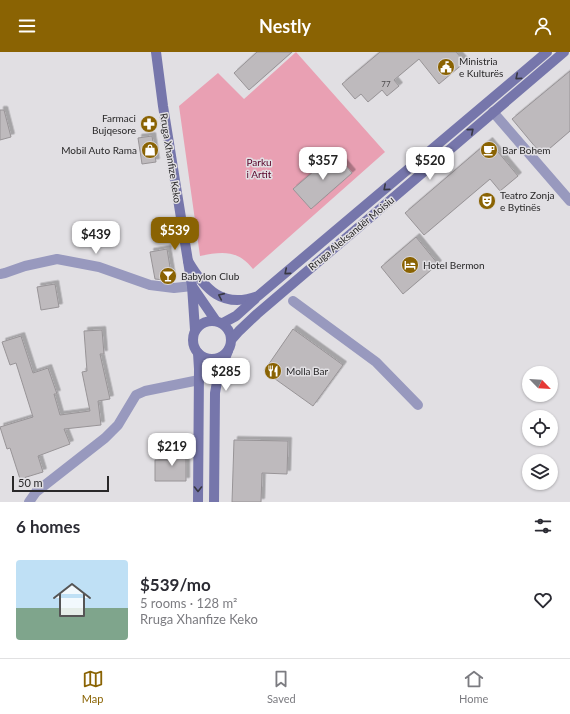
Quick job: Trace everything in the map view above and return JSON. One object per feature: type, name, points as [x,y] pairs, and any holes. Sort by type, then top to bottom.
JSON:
[{"type":"main road","name":"Rruga Xhanfize Keko","points":[[156,52],[192,286],[195,330]]},
{"type":"main road","points":[[192,286],[219,322],[228,328],[232,339],[231,346],[224,356],[212,359],[204,357],[198,353],[194,346],[193,338],[195,330],[200,324],[208,321],[219,322],[236,316],[547,52]]},
{"type":"main road","name":"Rruga Aleksandër Moisiu","points":[[232,339],[257,314],[564,52]]},
{"type":"main road","points":[[188,261],[205,286],[222,297],[237,301],[258,296]]},
{"type":"main road","points":[[214,502],[216,384],[228,351]]},
{"type":"main road","points":[[198,353],[198,502]]},
{"type":"street","points":[[493,112],[570,200]]},
{"type":"street","points":[[0,274],[24,266],[57,260],[98,267],[150,285],[174,288],[192,286]]},
{"type":"street","points":[[293,302],[376,362],[418,405]]},
{"type":"street","points":[[29,502],[36,492],[105,438],[118,425],[136,395],[145,391],[199,380]]},
{"type":"green space","name":"Parku i Artit","points":[[296,52],[385,152],[253,269],[242,258],[236,255],[216,253],[200,256],[179,106],[218,73],[244,99]]},
{"type":"building","points":[[257,52],[292,52],[249,90],[234,73]]},
{"type":"building","points":[[380,52],[456,52],[465,62],[439,84],[419,59],[394,80],[399,86],[387,96],[382,90],[368,102],[361,94],[355,99],[342,84]]},
{"type":"building","points":[[570,71],[570,131],[542,155],[512,119]]},
{"type":"building","points":[[0,110],[4,110],[11,137],[0,140]]},
{"type":"building","points":[[152,136],[156,162],[142,164],[138,138]]},
{"type":"building","points":[[489,141],[518,176],[500,191],[490,179],[424,235],[405,213]]},
{"type":"building","points":[[335,153],[352,173],[311,209],[293,189]]},
{"type":"building","name":"Hotel Bermon","points":[[416,237],[438,264],[403,294],[381,267]]},
{"type":"building","points":[[167,249],[172,279],[155,279],[150,252]]},
{"type":"building","points":[[55,284],[59,307],[41,310],[37,287]]},
{"type":"building","points":[[293,329],[343,365],[313,406],[264,371]]},
{"type":"building","points":[[102,330],[104,354],[100,354],[110,399],[98,401],[101,425],[64,429],[70,444],[38,456],[43,472],[20,479],[10,448],[7,449],[0,427],[33,417],[16,363],[10,365],[2,342],[21,336],[33,373],[48,368],[57,394],[54,394],[60,415],[90,411],[82,372],[87,371],[84,331]]},
{"type":"building","points":[[234,440],[288,441],[287,474],[262,473],[261,502],[232,502]]},
{"type":"building","points":[[169,449],[186,449],[186,481],[155,481],[155,460],[169,460]]},
{"type":"place","name":"Ministria e Kulturës","points":[[446,67]]},
{"type":"place","name":"Farmaci Bujqesore","points":[[149,124]]},
{"type":"place","name":"Mobil Auto Rama","points":[[150,150]]},
{"type":"place","name":"Bar Bohem","points":[[489,150]]},
{"type":"place","name":"Teatro Zonja e Bytinës","points":[[487,201]]},
{"type":"place","name":"Hotel Bermon","points":[[410,265]]},
{"type":"place","name":"Babylon Club","points":[[168,276]]},
{"type":"place","name":"Molla Bar","points":[[273,371]]}]
